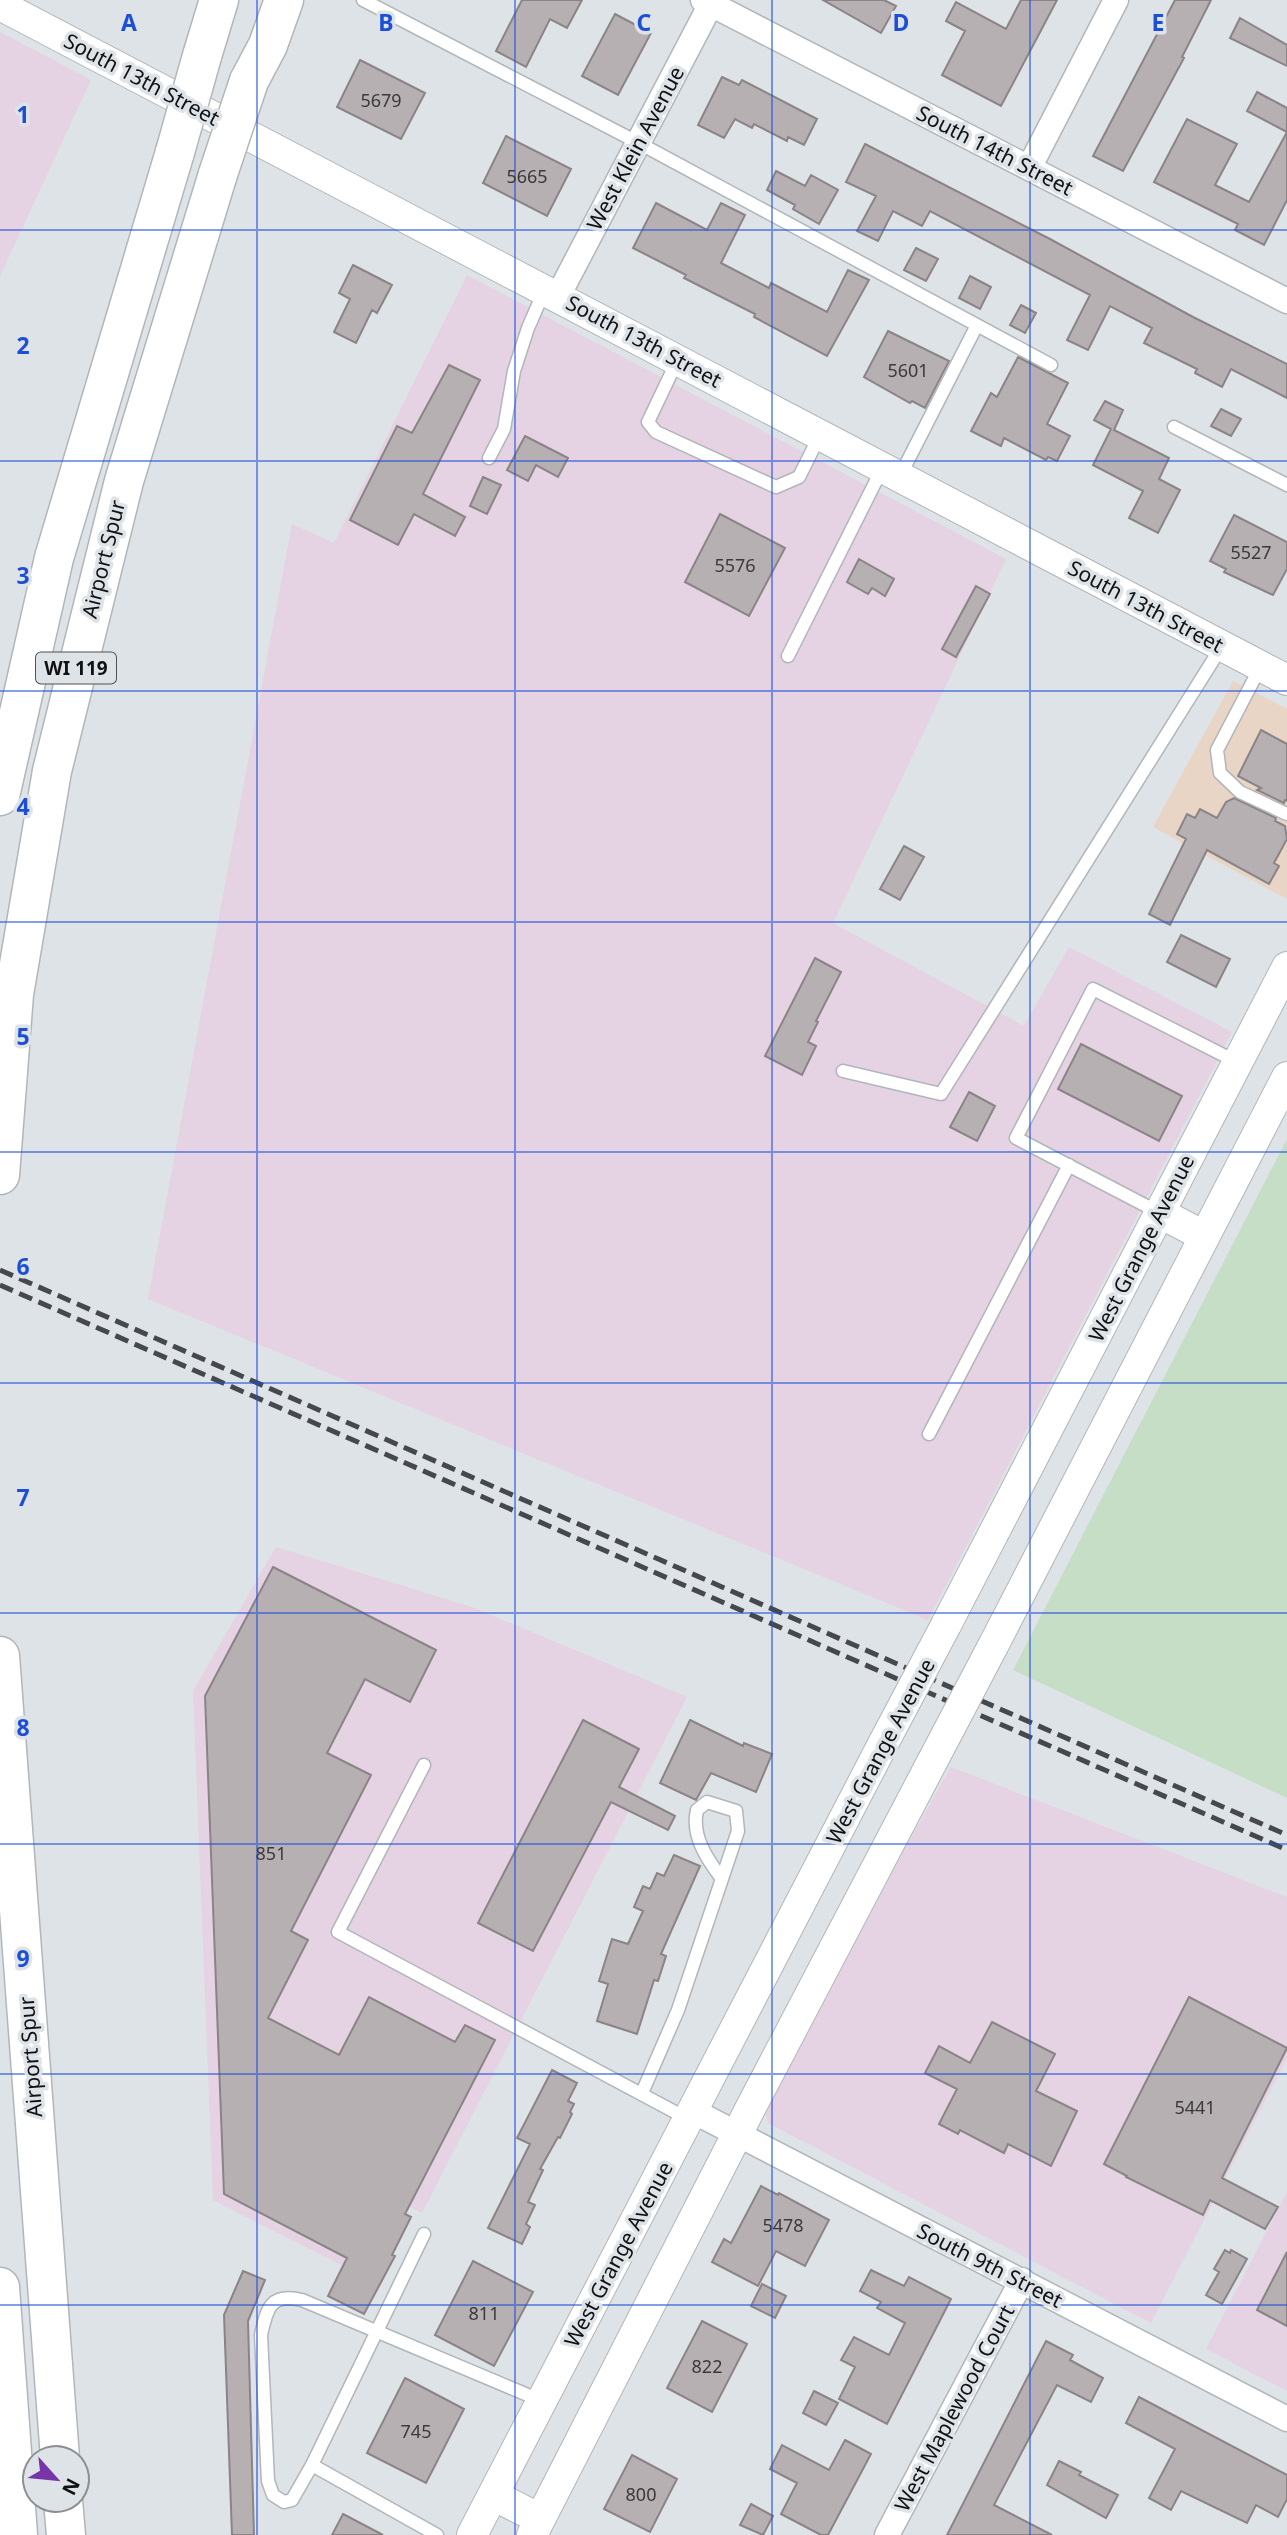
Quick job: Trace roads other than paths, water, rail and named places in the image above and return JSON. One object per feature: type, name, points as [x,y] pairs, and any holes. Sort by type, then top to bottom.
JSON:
[{"type":"highway","name":"WI 119","points":[[0,796],[54,558],[219,0]]},
{"type":"highway","points":[[249,81],[253,45],[265,0]]},
{"type":"highway","points":[[249,81],[268,45],[284,0]]},
{"type":"highway","name":"Airport Spur","points":[[0,1175],[14,994],[52,771],[124,481],[249,81]]},
{"type":"highway","name":"Airport Spur","points":[[0,1656],[59,2444]]},
{"type":"highway","points":[[0,2287],[18,2535]]},
{"type":"highway","points":[[64,2514],[66,2535]]},
{"type":"street","points":[[1029,167],[1116,0]]},
{"type":"street","name":"West Klein Avenue","points":[[552,293],[637,142],[709,1]]},
{"type":"street","name":"South 14th Street","points":[[709,1],[1287,301]]},
{"type":"street","name":"South 13th Street","points":[[0,5],[1287,680]]},
{"type":"street","name":"West Grange Avenue","points":[[472,2535],[1287,967]]},
{"type":"street","points":[[493,2495],[536,2527],[1287,1077]]},
{"type":"street","points":[[1160,1213],[1204,1236]]},
{"type":"street","name":"South 9th Street","points":[[691,2115],[737,2135],[1022,2280],[1287,2419]]},
{"type":"street","name":"West Maplewood Court","points":[[887,2535],[1022,2280]]},
{"type":"lane","points":[[363,0],[637,142],[1051,365]]},
{"type":"lane","points":[[489,458],[504,429],[514,371],[528,328],[552,293]]},
{"type":"lane","points":[[788,656],[977,325]]},
{"type":"lane","points":[[678,359],[648,422],[656,432],[776,487],[799,477],[821,434]]},
{"type":"lane","points":[[1174,427],[1287,485]]},
{"type":"lane","points":[[843,1071],[942,1094],[1222,646]]},
{"type":"lane","points":[[1261,666],[1217,750],[1220,773],[1240,792],[1287,814]]},
{"type":"lane","points":[[1160,1213],[1016,1138],[1093,989],[1237,1062]]},
{"type":"lane","points":[[929,1434],[1069,1166]]},
{"type":"lane","points":[[424,1765],[338,1932],[642,2093],[691,2115]]},
{"type":"lane","points":[[642,2093],[678,2010],[722,1879],[738,1831],[736,1811],[707,1802],[697,1810],[696,1830],[702,1849],[722,1879]]},
{"type":"lane","points":[[424,2234],[378,2332],[312,2465],[292,2500],[284,2502],[273,2495],[267,2468],[261,2335],[265,2317],[275,2301],[286,2297],[302,2300],[378,2332],[542,2401]]},
{"type":"lane","points":[[312,2465],[437,2535]]},
{"type":"railway","points":[[0,1270],[1287,1835]]},
{"type":"railway","points":[[0,1285],[1287,1850]]}]
